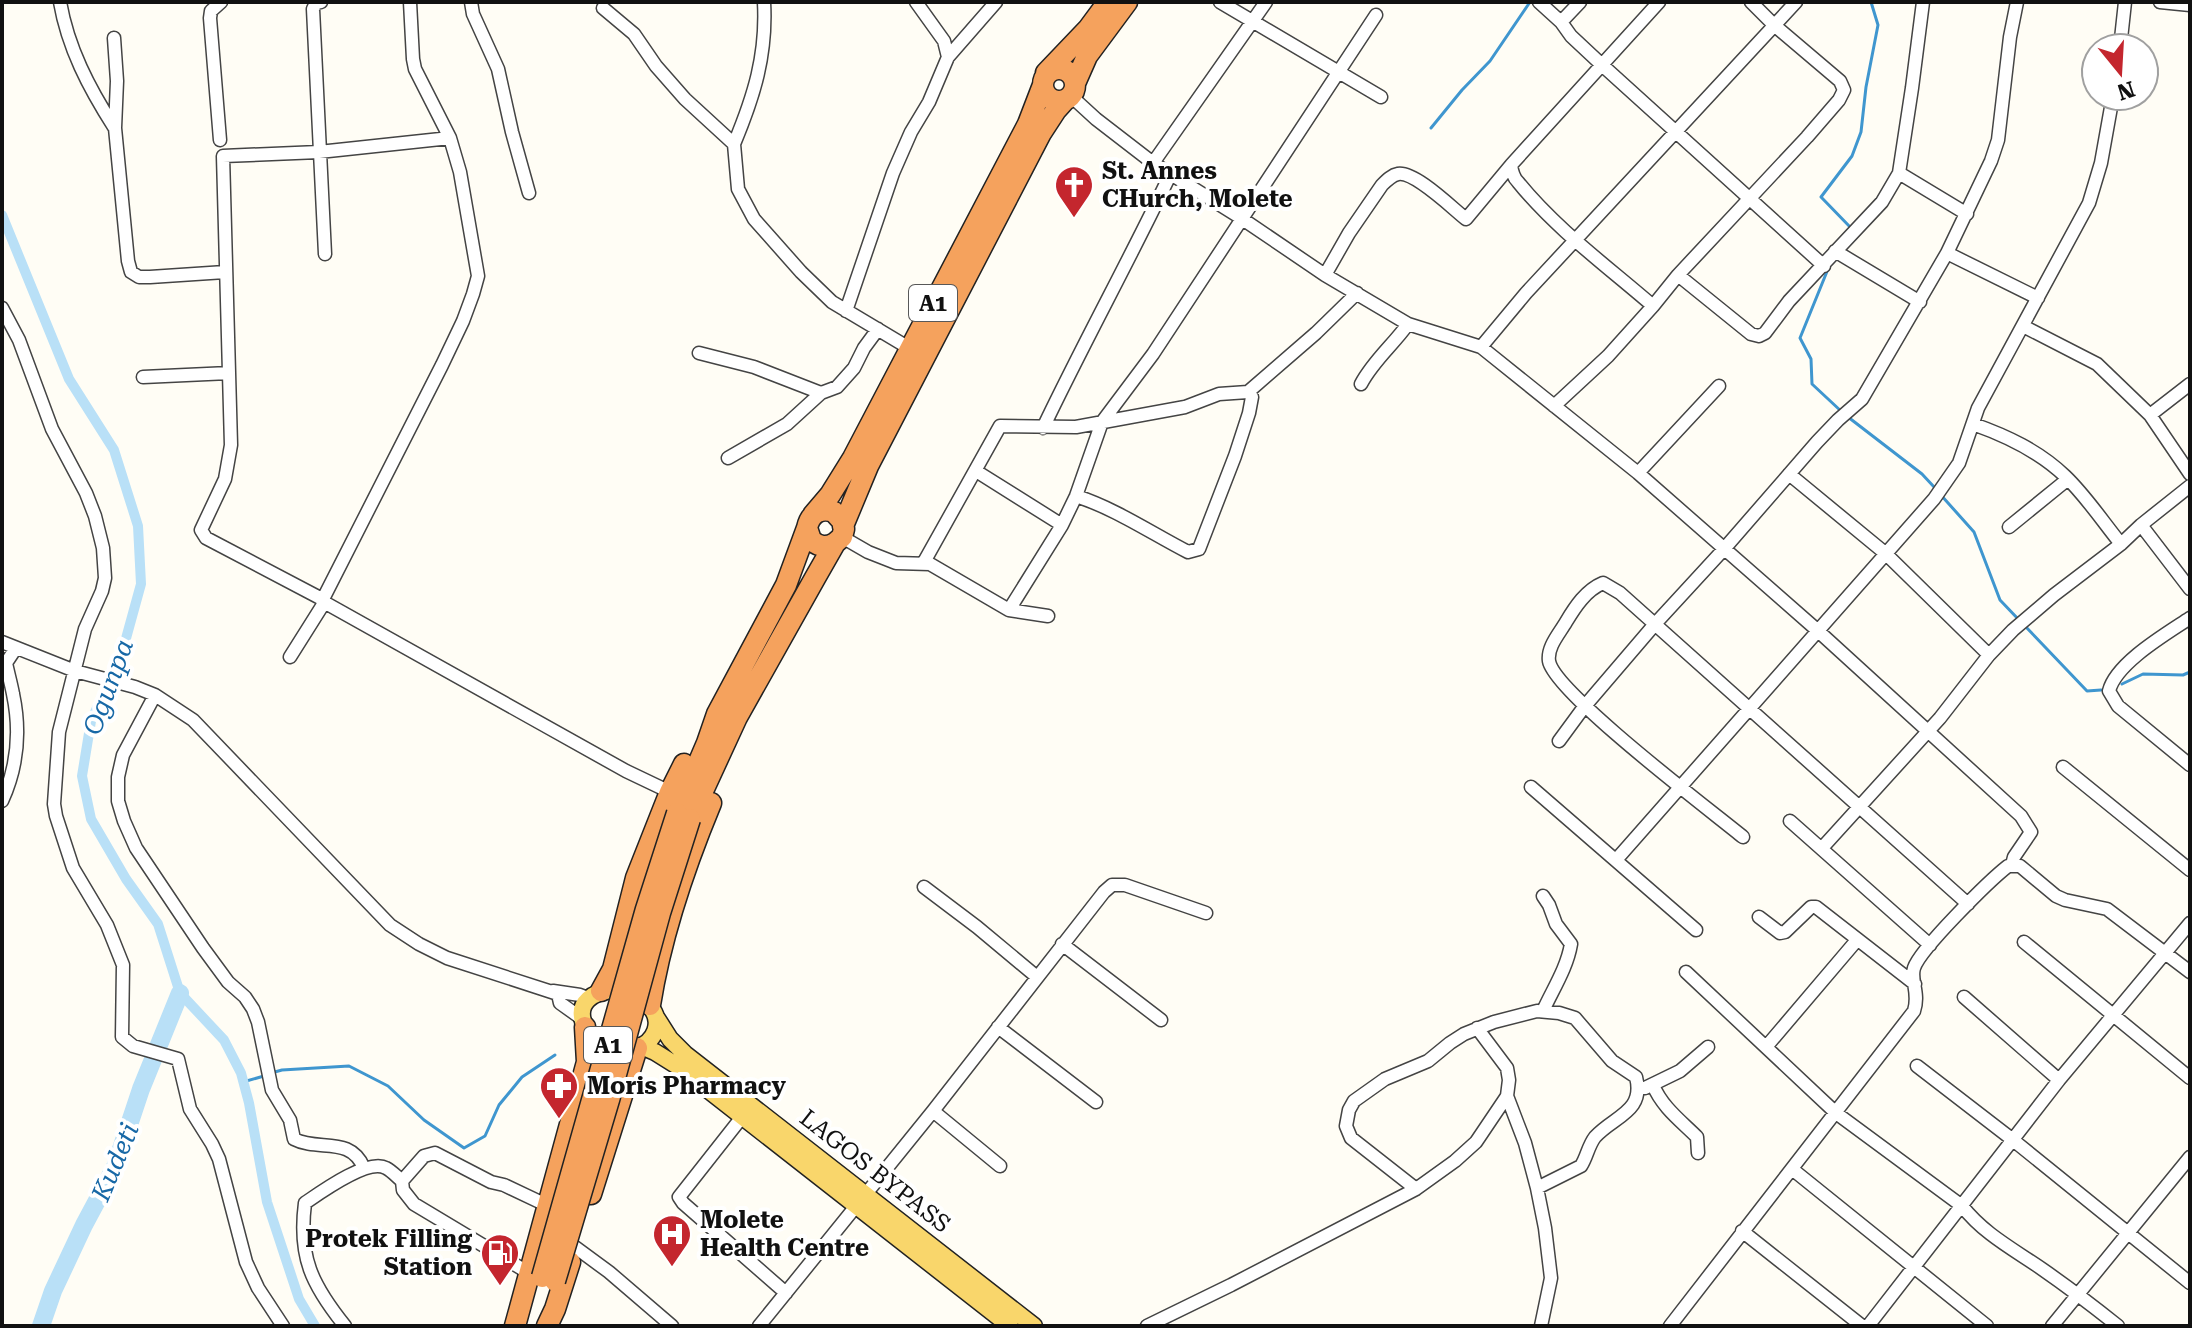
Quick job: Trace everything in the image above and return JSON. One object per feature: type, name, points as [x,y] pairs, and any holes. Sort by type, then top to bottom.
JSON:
[{"type":"highway","name":"A1","points":[[524,1326],[646,909],[786,585],[810,522],[842,477],[1028,124],[1044,79],[1108,2]]},
{"type":"highway","name":"A1","points":[[727,716],[840,536],[868,466],[1041,133],[1071,93],[1087,56],[1127,2]]},
{"type":"highway","points":[[1044,79],[1059,69],[1066,70],[1070,73],[1071,93]]},
{"type":"highway","points":[[822,511],[834,512],[839,517],[840,536],[828,547],[816,544],[811,540],[810,522],[822,511]]},
{"type":"highway","points":[[595,995],[613,969],[636,878],[670,792],[692,750],[727,716]]},
{"type":"highway","points":[[653,1011],[654,979],[675,899],[726,767],[727,716]]},
{"type":"highway","points":[[515,1326],[537,1276],[587,1062],[583,1022]]},
{"type":"highway","points":[[547,1325],[639,1047]]},
{"type":"highway","name":"A1","points":[[537,1276],[547,1325]]},
{"type":"main road","points":[[625,992],[653,1011],[656,1029],[652,1038],[639,1047],[620,1049],[596,1040],[583,1022],[582,1008],[595,995],[625,992]]},
{"type":"main road","name":"LAGOS BYPASS","points":[[653,1011],[670,1039],[685,1054],[1010,1326]]},
{"type":"main road","name":"LAGOS BYPASS","points":[[639,1047],[666,1058],[742,1117],[1034,1326]]},
{"type":"street","points":[[60,2],[76,59],[115,128]]},
{"type":"street","points":[[220,140],[210,18],[211,11],[221,2]]},
{"type":"street","points":[[321,2],[316,3],[313,9],[325,254]]},
{"type":"street","points":[[290,657],[323,601],[442,365],[478,276],[460,172],[450,138],[415,69],[410,2]]},
{"type":"street","points":[[471,2],[473,14],[498,69],[529,193]]},
{"type":"street","points":[[764,2],[764,45],[752,99],[734,144],[738,189],[747,209],[818,290],[846,311],[909,348]]},
{"type":"street","points":[[916,2],[944,41],[948,57]]},
{"type":"street","points":[[846,311],[893,173],[911,132],[929,102],[948,57],[996,2]]},
{"type":"street","points":[[1220,2],[1381,97]]},
{"type":"street","points":[[1153,163],[1266,2]]},
{"type":"street","points":[[1539,2],[1602,65],[1824,266]]},
{"type":"street","points":[[1561,22],[1580,2]]},
{"type":"street","points":[[1325,275],[1382,185],[1397,174],[1404,174],[1423,184],[1466,219],[1659,2]]},
{"type":"street","points":[[1554,406],[1608,356],[1678,275],[1807,137],[1844,90],[1840,81],[1751,2]]},
{"type":"street","points":[[1481,347],[1526,293],[1796,2]]},
{"type":"street","points":[[1678,275],[1751,334],[1759,336],[1765,333],[1789,301],[1882,202],[1899,173],[1923,2]]},
{"type":"street","points":[[1559,741],[1655,624],[1838,420],[1862,399],[1947,253],[1991,161],[1998,140],[2017,2]]},
{"type":"street","points":[[2122,32],[2125,2]]},
{"type":"street","points":[[2160,2],[2190,5]]},
{"type":"street","points":[[603,8],[634,34],[656,66],[685,99],[734,144]]},
{"type":"street","points":[[1009,610],[1062,525],[1076,496],[1102,422],[1153,354],[1376,15]]},
{"type":"street","points":[[114,38],[117,91],[115,128],[131,272],[139,277],[225,272]]},
{"type":"street","points":[[1071,93],[1153,163],[1325,275],[1408,324],[1481,347],[1638,473],[1817,630],[2021,816],[2031,832],[2012,865]]},
{"type":"street","points":[[1616,860],[1945,485],[1959,463],[1978,408],[2089,203],[2101,163],[2110,112]]},
{"type":"street","points":[[450,138],[319,152],[223,156],[231,445],[225,479],[203,524],[202,534],[615,765],[670,792]]},
{"type":"street","points":[[1511,165],[1516,181],[1547,214],[1653,306]]},
{"type":"street","points":[[1043,428],[1171,173]]},
{"type":"street","points":[[1899,173],[1967,214]]},
{"type":"street","points":[[1835,251],[1920,302]]},
{"type":"street","points":[[1947,253],[2038,298]]},
{"type":"street","points":[[924,562],[1000,426],[1076,427],[1185,407],[1219,394],[1248,392],[1357,293]]},
{"type":"street","points":[[2,308],[19,340],[52,429],[86,493],[103,548],[105,578],[102,591],[85,629],[78,672],[59,732],[56,816],[73,868],[107,925],[121,957],[122,1037],[133,1046],[176,1057],[190,1109],[219,1159],[246,1262],[258,1288],[283,1326]]},
{"type":"street","points":[[1361,384],[1369,369],[1408,324]]},
{"type":"street","points":[[2023,326],[2097,364],[2150,415],[2190,474]]},
{"type":"street","points":[[728,458],[787,424],[821,393],[837,387],[854,368],[878,329]]},
{"type":"street","points":[[699,353],[754,367],[821,393]]},
{"type":"street","points":[[143,377],[229,373]]},
{"type":"street","points":[[2150,415],[2190,384]]},
{"type":"street","points":[[1638,473],[1719,386]]},
{"type":"street","points":[[1076,496],[1112,510],[1188,552],[1199,549],[1249,413],[1252,397],[1248,392]]},
{"type":"street","points":[[1973,424],[2004,435],[2049,462],[2068,479],[2121,544]]},
{"type":"street","points":[[976,471],[1062,525]]},
{"type":"street","points":[[1789,474],[1885,553],[1989,655]]},
{"type":"street","points":[[2009,527],[2068,479]]},
{"type":"street","points":[[1822,848],[1927,732],[2013,630],[2190,486]]},
{"type":"street","points":[[2141,525],[2190,589]]},
{"type":"street","points":[[840,536],[896,563],[924,562],[938,567],[1009,610],[1048,616]]},
{"type":"street","points":[[1743,837],[1584,707],[1555,674],[1550,664],[1551,648],[1572,611],[1592,587],[1603,583],[1611,587],[1655,624],[1968,904]]},
{"type":"street","points":[[2190,618],[2121,670],[2109,691],[2118,706],[2190,765]]},
{"type":"street","points":[[2,642],[78,672],[155,695],[193,720],[390,925],[447,958],[558,994]]},
{"type":"street","points":[[2,801],[15,769],[17,753],[17,714],[6,663],[16,648]]},
{"type":"street","points":[[155,695],[123,755],[118,777],[118,801],[124,821],[136,848],[203,948],[253,1009],[272,1090],[290,1120],[294,1139],[348,1150],[357,1156],[364,1168]]},
{"type":"street","points":[[2063,767],[2190,870]]},
{"type":"street","points":[[1531,787],[1696,930]]},
{"type":"street","points":[[1790,821],[1930,945]]},
{"type":"street","points":[[1670,1326],[1914,1011],[1917,1001],[1914,968],[1930,945],[2000,872],[2012,865],[2020,866],[2056,896],[2107,909],[2190,972]]},
{"type":"street","points":[[759,1326],[933,1111],[1104,892],[1112,885],[1125,885],[1206,913]]},
{"type":"street","points":[[924,887],[1037,977]]},
{"type":"street","points":[[1543,896],[1556,924],[1571,944],[1560,977],[1543,1011]]},
{"type":"street","points":[[1759,917],[1780,933],[1785,932],[1811,907],[1816,907],[1915,984]]},
{"type":"street","points":[[1742,1231],[1865,1326],[2059,1080],[2190,923]]},
{"type":"street","points":[[1766,1047],[1857,940]]},
{"type":"street","points":[[2024,942],[2190,1078]]},
{"type":"street","points":[[1062,944],[1161,1020]]},
{"type":"street","points":[[1686,972],[1836,1113],[1962,1206],[1998,1241],[2079,1294],[2118,1326]]},
{"type":"street","points":[[534,988],[595,995]]},
{"type":"street","points":[[558,994],[560,1003],[583,1022]]},
{"type":"street","points":[[345,1326],[315,1283],[306,1262],[302,1225],[305,1203],[364,1168],[386,1168],[402,1181],[403,1190],[414,1204],[537,1276],[542,1203],[566,1142],[580,1054],[574,1024],[559,1008],[558,994]]},
{"type":"street","points":[[1964,997],[2059,1080]]},
{"type":"street","points":[[1416,1189],[1351,1138],[1346,1126],[1354,1101],[1385,1079],[1428,1061],[1456,1038],[1477,1028],[1543,1011],[1575,1018],[1612,1061],[1636,1077],[1638,1090],[1629,1111],[1604,1129],[1589,1146],[1581,1166],[1537,1188]]},
{"type":"street","points":[[998,1027],[1096,1102]]},
{"type":"street","points":[[1147,1326],[1416,1189],[1455,1161],[1476,1142],[1507,1096],[1507,1068],[1477,1028]]},
{"type":"street","points":[[1638,1090],[1680,1071],[1708,1047]]},
{"type":"street","points":[[1917,1066],[2190,1283]]},
{"type":"street","points":[[1653,1085],[1668,1109],[1697,1137],[1698,1153]]},
{"type":"street","points":[[1507,1096],[1525,1143],[1545,1228],[1551,1278],[1541,1326]]},
{"type":"street","points":[[933,1111],[1000,1166]]},
{"type":"street","points":[[742,1117],[679,1197],[786,1293]]},
{"type":"street","points":[[402,1181],[424,1156],[435,1153],[491,1182],[542,1203]]},
{"type":"street","points":[[2052,1326],[2190,1157]]},
{"type":"street","points":[[1792,1169],[1987,1326]]},
{"type":"street","points":[[2178,1172],[2190,1182]]},
{"type":"street","points":[[575,1247],[672,1326]]},
{"type":"waterway","points":[[1431,128],[1490,61],[1530,2]]},
{"type":"waterway","points":[[1852,229],[1821,197],[1852,156],[1861,132],[1878,25],[1871,2]]},
{"type":"waterway","name":"Ogunpa","points":[[2,215],[69,379],[114,450],[138,526],[141,584],[122,653],[91,721],[82,776],[91,819],[126,879],[158,924],[180,993],[224,1040],[241,1073],[267,1202],[299,1299],[315,1326]]},
{"type":"waterway","points":[[1828,269],[1800,338],[1811,359],[1812,384],[1842,412]]},
{"type":"waterway","points":[[1848,417],[1922,474],[1935,488]]},
{"type":"waterway","points":[[1940,494],[1974,532],[2000,600],[2020,621]]},
{"type":"waterway","points":[[2025,626],[2087,691],[2101,690]]},
{"type":"waterway","points":[[2122,684],[2143,674],[2183,675],[2190,672]]},
{"type":"waterway","name":"Kudeti","points":[[41,1326],[53,1291],[115,1167],[141,1089],[180,993]]},
{"type":"waterway","points":[[271,1073],[349,1066],[388,1086],[424,1120],[464,1148],[485,1136],[499,1105],[522,1077],[555,1055]]},
{"type":"waterway","points":[[243,1082],[264,1076]]},
{"type":"place","name":"St. Annes CHurch, Molete","points":[[1074,219]]},
{"type":"place","name":"Moris Pharmacy","points":[[559,1120]]},
{"type":"place","name":"Molete Health Centre","points":[[672,1268]]},
{"type":"place","name":"Protek Filling Station","points":[[500,1287]]}]
